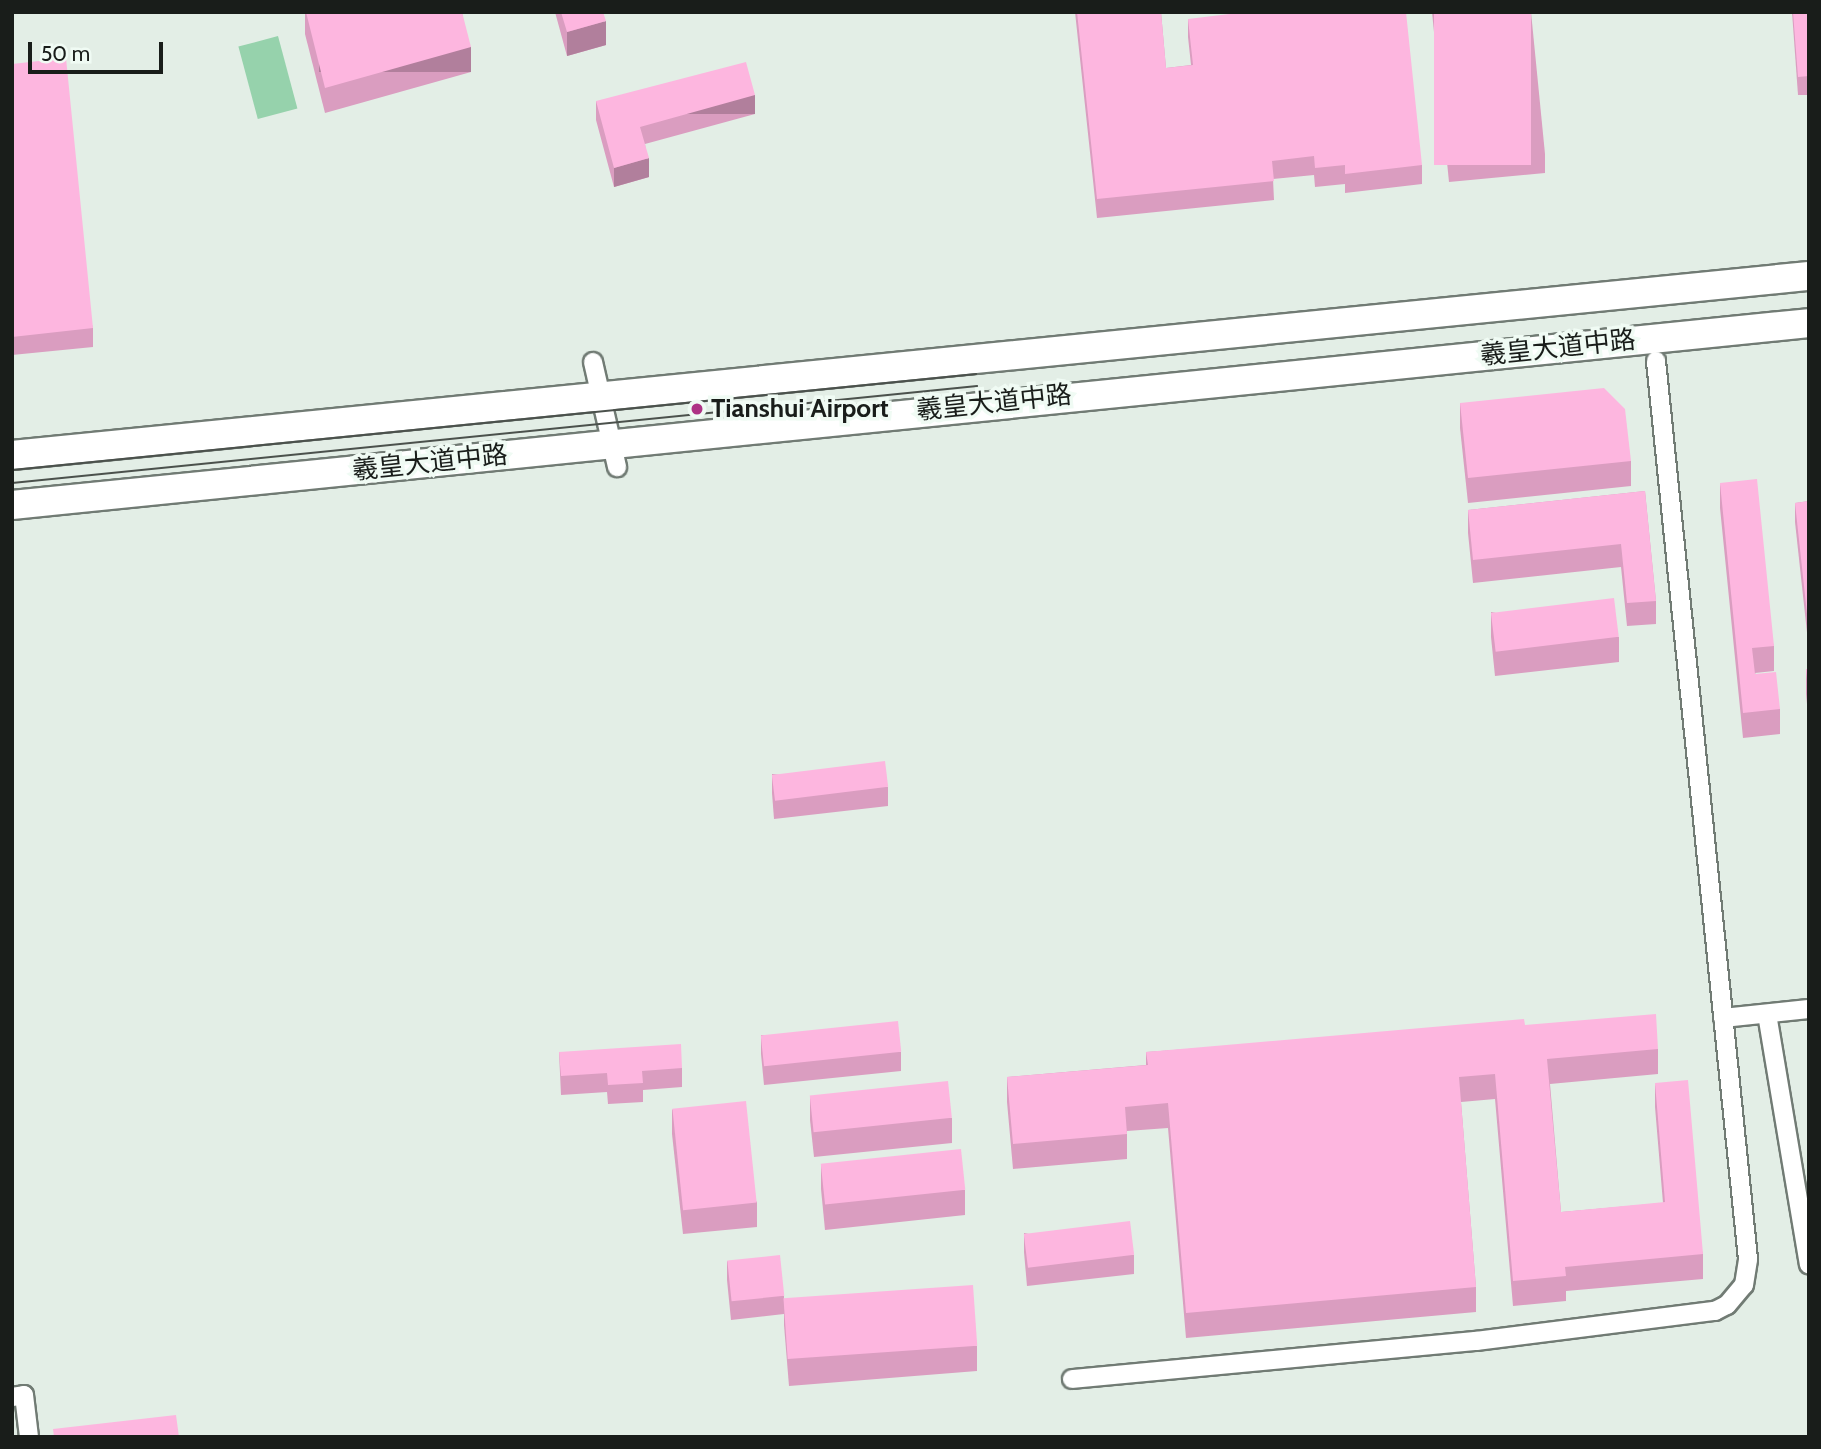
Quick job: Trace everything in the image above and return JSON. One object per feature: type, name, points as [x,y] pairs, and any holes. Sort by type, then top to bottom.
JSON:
[{"type":"main road","name":"羲皇大道中路","points":[[12,455],[602,400],[1809,276]]},
{"type":"main road","name":"羲皇大道中路","points":[[12,505],[615,456],[924,410],[1809,323]]},
{"type":"street","points":[[1073,1379],[1463,1342],[1714,1311],[1727,1305],[1744,1285],[1748,1259],[1656,361]]},
{"type":"street","points":[[593,362],[615,456]]},
{"type":"street","points":[[1723,1018],[1809,1009]]},
{"type":"street","points":[[1767,1014],[1809,1264]]},
{"type":"street","points":[[12,1397],[24,1395],[29,1437]]},
{"type":"green space","points":[[278,36],[297,108],[258,119],[238,47]]},
{"type":"building","points":[[306,12],[462,12],[471,47],[325,88]]},
{"type":"building","points":[[561,12],[603,12],[606,21],[567,32]]},
{"type":"building","points":[[1077,12],[1161,12],[1166,68],[1193,65],[1188,19],[1246,12],[1406,12],[1422,165],[1345,174],[1345,165],[1315,168],[1314,156],[1272,161],[1274,181],[1097,199]]},
{"type":"building","points":[[1434,12],[1531,12],[1531,165],[1434,165]]},
{"type":"building","points":[[1793,12],[1809,12],[1809,76],[1798,77]]},
{"type":"building","points":[[66,58],[93,328],[12,337],[12,64]]},
{"type":"building","points":[[746,62],[755,95],[640,127],[649,158],[614,168],[596,101]]},
{"type":"building","points":[[1604,388],[1625,409],[1631,461],[1468,478],[1460,403]]},
{"type":"building","points":[[1757,479],[1774,646],[1752,648],[1755,674],[1776,672],[1780,709],[1743,713],[1720,483]]},
{"type":"building","points":[[1645,491],[1656,601],[1627,603],[1621,544],[1473,560],[1468,510]]},
{"type":"building","points":[[1809,501],[1809,632],[1795,503]]},
{"type":"building","points":[[1614,598],[1619,637],[1496,652],[1491,613]]},
{"type":"building","points":[[1806,669],[1809,669],[1809,699]]},
{"type":"building","points":[[885,761],[888,787],[775,801],[772,775]]},
{"type":"building","points":[[1656,1014],[1658,1049],[1547,1059],[1561,1212],[1665,1202],[1655,1083],[1688,1080],[1703,1254],[1565,1267],[1566,1276],[1513,1281],[1495,1074],[1459,1077],[1476,1287],[1186,1313],[1168,1103],[1125,1107],[1127,1134],[1013,1144],[1007,1077],[1148,1065],[1146,1052],[1524,1019],[1525,1025]]},
{"type":"building","points":[[898,1021],[901,1052],[764,1066],[761,1035]]},
{"type":"building","points":[[681,1044],[682,1068],[642,1071],[643,1083],[608,1085],[607,1073],[561,1076],[559,1052]]},
{"type":"building","points":[[948,1081],[952,1118],[814,1132],[810,1096]]},
{"type":"building","points":[[746,1101],[757,1202],[683,1210],[672,1109]]},
{"type":"building","points":[[961,1149],[965,1190],[825,1205],[821,1164]]},
{"type":"building","points":[[1130,1221],[1134,1255],[1028,1268],[1024,1234]]},
{"type":"building","points":[[780,1255],[784,1296],[732,1301],[727,1261]]},
{"type":"building","points":[[973,1285],[977,1346],[788,1359],[783,1298]]},
{"type":"building","points":[[176,1415],[179,1437],[54,1437],[53,1429]]},
{"type":"tram line","points":[[12,470],[976,374]]},
{"type":"tram line","points":[[12,483],[977,386]]},
{"type":"place","name":"Tianshui Airport","points":[[697,409]]}]
